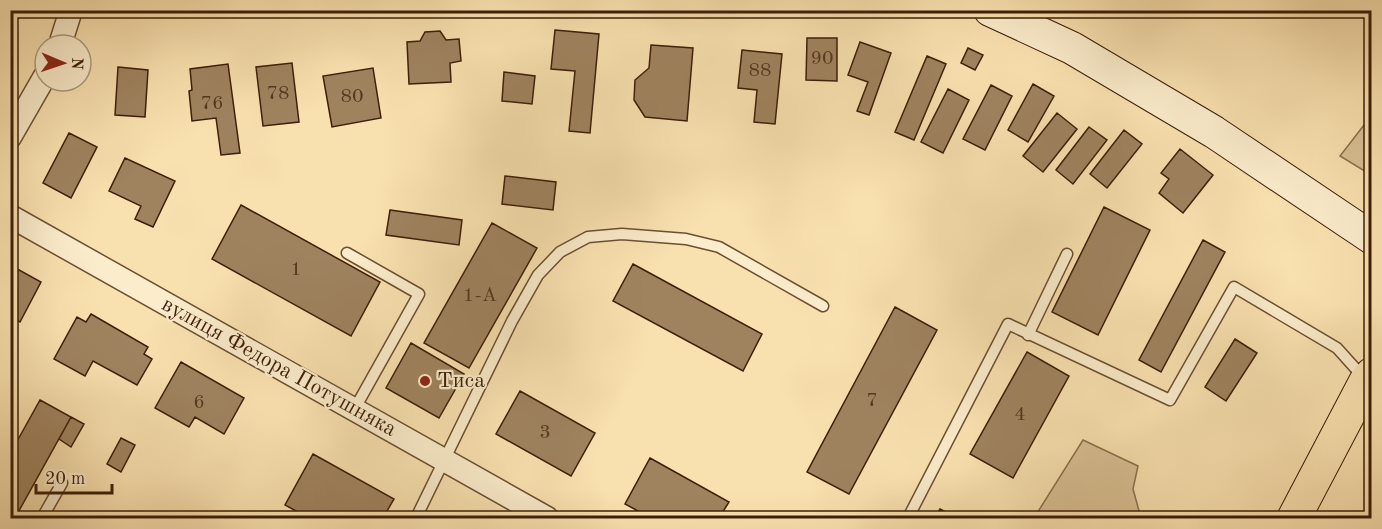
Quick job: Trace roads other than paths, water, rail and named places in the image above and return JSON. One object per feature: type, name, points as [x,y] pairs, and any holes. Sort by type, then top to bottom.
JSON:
[{"type":"highway","points":[[1294,519],[1370,370]]},
{"type":"street","points":[[64,33],[71,10]]},
{"type":"street","points":[[990,10],[1072,48],[1214,132],[1370,240]]},
{"type":"street","points":[[10,137],[35,93]]},
{"type":"street","name":"вулиця Федора Потушняка","points":[[10,216],[547,519]]},
{"type":"lane","points":[[416,519],[512,321],[538,275],[560,252],[588,237],[622,234],[686,239],[719,248],[823,306]]},
{"type":"lane","points":[[347,253],[419,294],[354,410]]},
{"type":"lane","points":[[1028,335],[1067,254]]},
{"type":"lane","points":[[908,519],[1008,324],[1170,400],[1234,288],[1337,348],[1370,370]]},
{"type":"lane","points":[[42,519],[62,483]]},
{"type":"place","name":"Тиса","points":[[425,381]]}]
